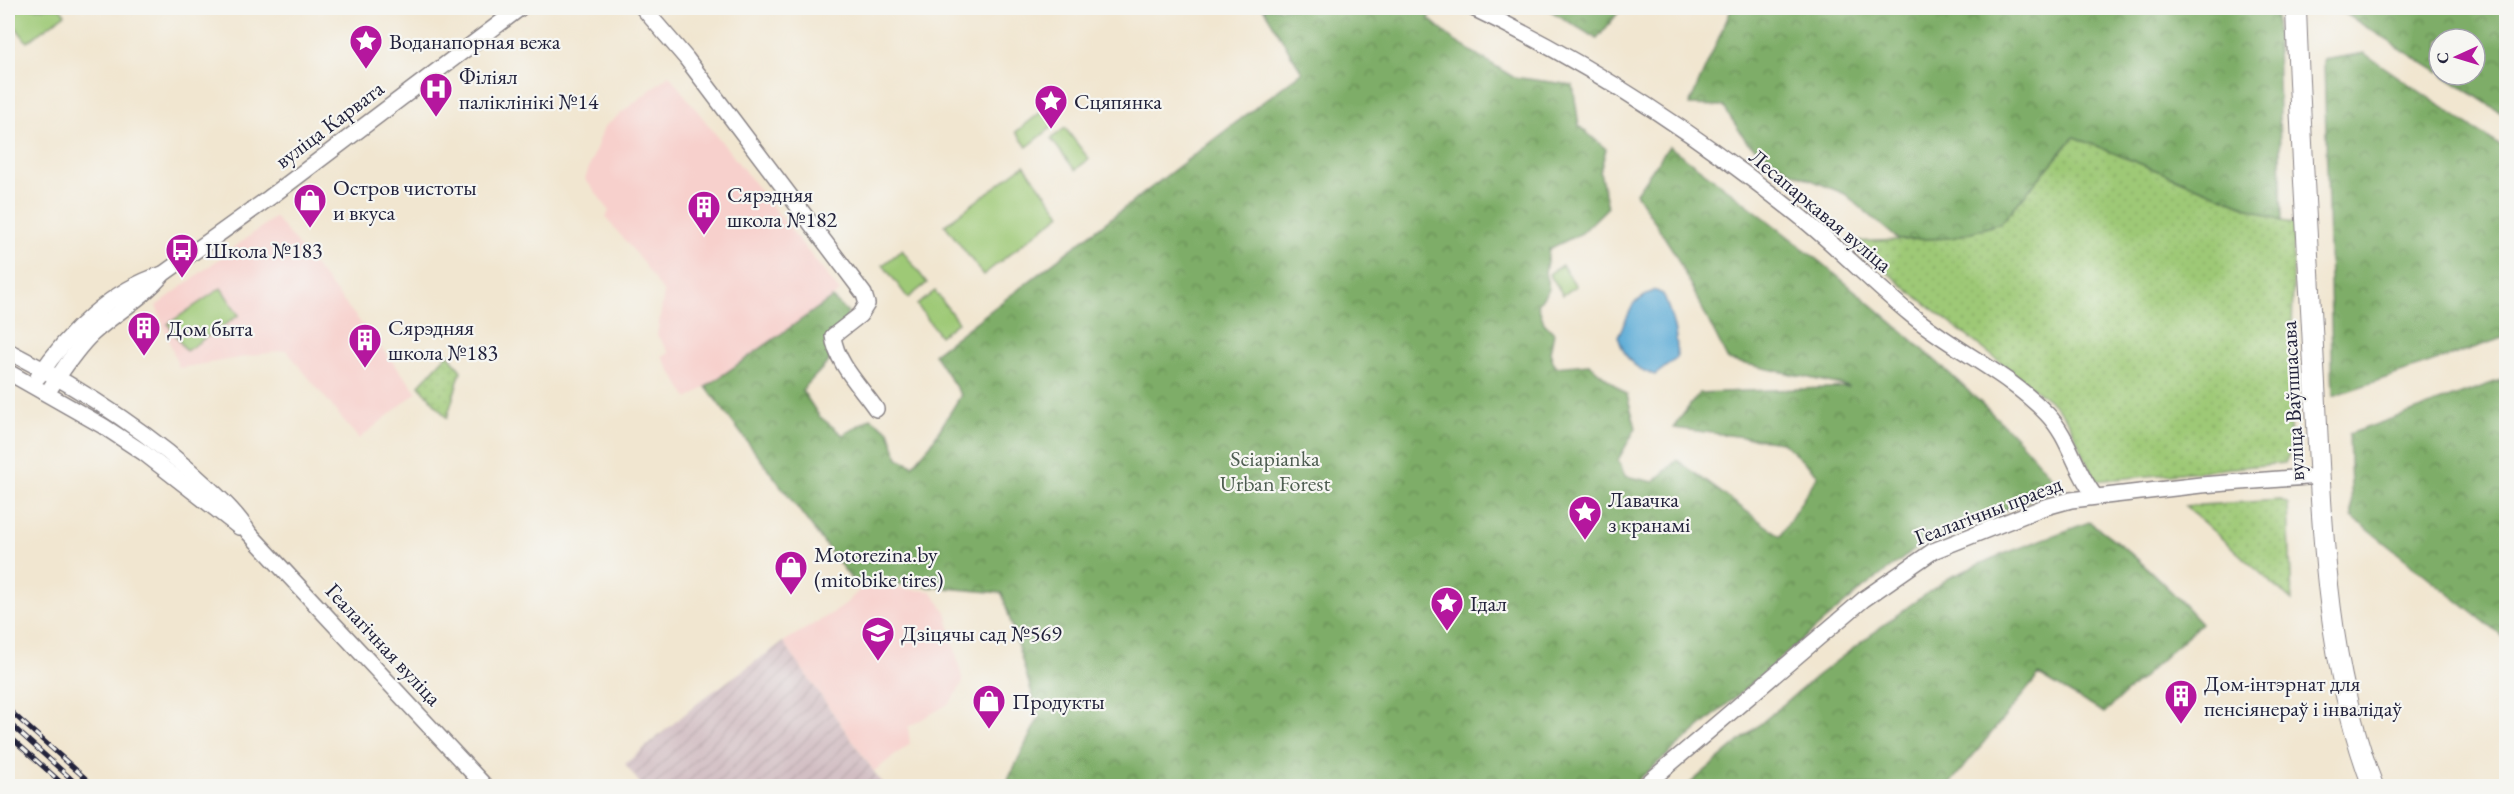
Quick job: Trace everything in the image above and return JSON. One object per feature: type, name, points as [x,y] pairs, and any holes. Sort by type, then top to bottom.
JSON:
[{"type":"main road","name":"вуліца Ваўпшасава","points":[[2296,8],[2320,476],[2333,635],[2353,725],[2373,786]]},
{"type":"street","name":"вуліца Карвата","points":[[47,393],[72,356],[92,334],[150,290],[163,274],[269,198],[520,8]]},
{"type":"street","points":[[644,8],[686,58],[864,294],[867,304],[860,315],[833,336],[834,346],[876,409]]},
{"type":"street","name":"Лесапаркавая вуліца","points":[[1473,8],[1524,31],[1617,86],[1704,144],[1794,211],[1910,314],[2008,380],[2042,409],[2060,429],[2087,486],[2095,496]]},
{"type":"street","name":"вуліца Карвата","points":[[32,385],[58,348],[91,316],[143,280],[163,274]]},
{"type":"street","name":"Геалагічная вуліца","points":[[8,351],[120,417],[186,467],[239,517],[249,532],[485,786]]},
{"type":"street","name":"Геалагічная вуліца","points":[[8,372],[47,393],[144,453],[229,521],[249,532]]},
{"type":"street","name":"Геалагічны праезд","points":[[1644,786],[1864,599],[1933,551],[2042,508],[2095,496],[2201,484],[2320,476]]},
{"type":"shaded area","points":[[669,75],[840,292],[688,399],[662,357],[669,353],[657,335],[664,293],[638,256],[606,218],[609,210],[585,179],[604,127]]},
{"type":"shaded area","points":[[275,217],[417,392],[359,439],[286,350],[179,368],[156,306]]},
{"type":"shaded area","name":"Дзіцячы сад №569","points":[[864,586],[931,591],[946,612],[963,682],[950,703],[908,727],[910,744],[874,771],[783,642],[841,608]]},
{"type":"shaded area","points":[[783,642],[884,786],[642,786],[625,764],[704,698]]},
{"type":"green space","points":[[21,8],[60,8],[65,14],[27,42],[8,17]]},
{"type":"green space","name":"Sciapianka Urban Forest","points":[[1263,8],[1432,8],[1429,19],[1456,42],[1513,77],[1573,85],[1579,126],[1606,149],[1600,172],[1608,207],[1582,233],[1549,249],[1545,273],[1549,289],[1538,305],[1544,323],[1554,333],[1550,352],[1555,367],[1589,364],[1627,395],[1636,428],[1618,460],[1625,476],[1654,482],[1677,460],[1780,536],[1818,475],[1782,442],[1673,428],[1699,393],[1850,387],[1728,360],[1674,252],[1636,193],[1669,146],[1757,212],[1885,316],[2006,427],[2061,488],[1928,540],[1862,589],[1631,786],[1005,786],[1039,717],[1002,593],[852,580],[706,387],[832,298],[848,313],[832,358],[802,390],[819,416],[843,435],[871,418],[889,431],[898,458],[913,465],[931,444],[961,395],[934,354],[1302,72]]},
{"type":"green space","points":[[1546,8],[1622,8],[1597,39]]},
{"type":"green space","points":[[1732,8],[2276,8],[2282,221],[2074,137],[2001,223],[1952,238],[1899,240],[1845,194],[1792,172],[1747,142],[1723,106],[1689,105]]},
{"type":"green space","points":[[2336,8],[2506,8],[2506,116],[2461,87],[2487,87],[2487,27],[2427,27],[2427,65]]},
{"type":"green space","points":[[2364,53],[2506,149],[2506,337],[2333,396],[2324,60]]},
{"type":"green space","points":[[1045,109],[1056,124],[1027,147],[1016,132]]},
{"type":"green space","points":[[1065,128],[1089,159],[1075,170],[1051,139]]},
{"type":"green space","points":[[2074,137],[2281,221],[2294,223],[2290,452],[2285,463],[2095,481],[2070,424],[2055,405],[1908,290],[1852,242],[1952,238],[2001,223]]},
{"type":"green space","points":[[1024,165],[1061,214],[983,275],[945,225]]},
{"type":"green space","points":[[902,250],[927,283],[908,298],[883,265]]},
{"type":"green space","points":[[1562,265],[1576,286],[1563,295],[1549,274]]},
{"type":"green space","points":[[221,288],[239,315],[186,351],[168,324]]},
{"type":"green space","points":[[935,291],[958,322],[940,336],[917,305]]},
{"type":"green space","points":[[448,354],[461,371],[447,418],[419,385]]},
{"type":"green space","points":[[2506,378],[2506,639],[2352,517],[2349,434]]},
{"type":"green space","points":[[2281,500],[2288,504],[2292,601],[2185,506]]},
{"type":"green space","points":[[2089,522],[2148,569],[2201,623],[2104,713],[2039,675],[1948,786],[1687,786],[1818,675],[1949,578],[1993,558]]},
{"type":"water","points":[[1654,290],[1663,294],[1666,301],[1677,350],[1677,358],[1655,375],[1635,366],[1630,361],[1618,336],[1634,303]]},
{"type":"railway","points":[[8,709],[94,786]]},
{"type":"railway","points":[[8,722],[79,786]]},
{"type":"railway","points":[[8,735],[65,786]]},
{"type":"place","name":"Воданапорная вежа","points":[[366,70]]},
{"type":"place","name":"Філіял паліклінікі №14","points":[[436,118]]},
{"type":"place","name":"Сцяпянка","points":[[1051,130]]},
{"type":"place","name":"Остров чистоты и вкуса","points":[[310,229]]},
{"type":"place","name":"Сярэдняя школа №182","points":[[704,236]]},
{"type":"place","name":"Школа №183","points":[[182,279]]},
{"type":"place","name":"Дом быта","points":[[144,357]]},
{"type":"place","name":"Сярэдняя школа №183","points":[[365,369]]},
{"type":"place","name":"Лавачка з кранамі","points":[[1585,541]]},
{"type":"place","name":"Motorezina.by (mitobike tires)","points":[[791,596]]},
{"type":"place","name":"Ідал","points":[[1447,632]]},
{"type":"place","name":"Дзіцячы сад №569","points":[[878,662]]},
{"type":"place","name":"Дом-інтэрнат для пенсіянераў і інвалідаў","points":[[2181,725]]},
{"type":"place","name":"Продукты","points":[[989,730]]}]
